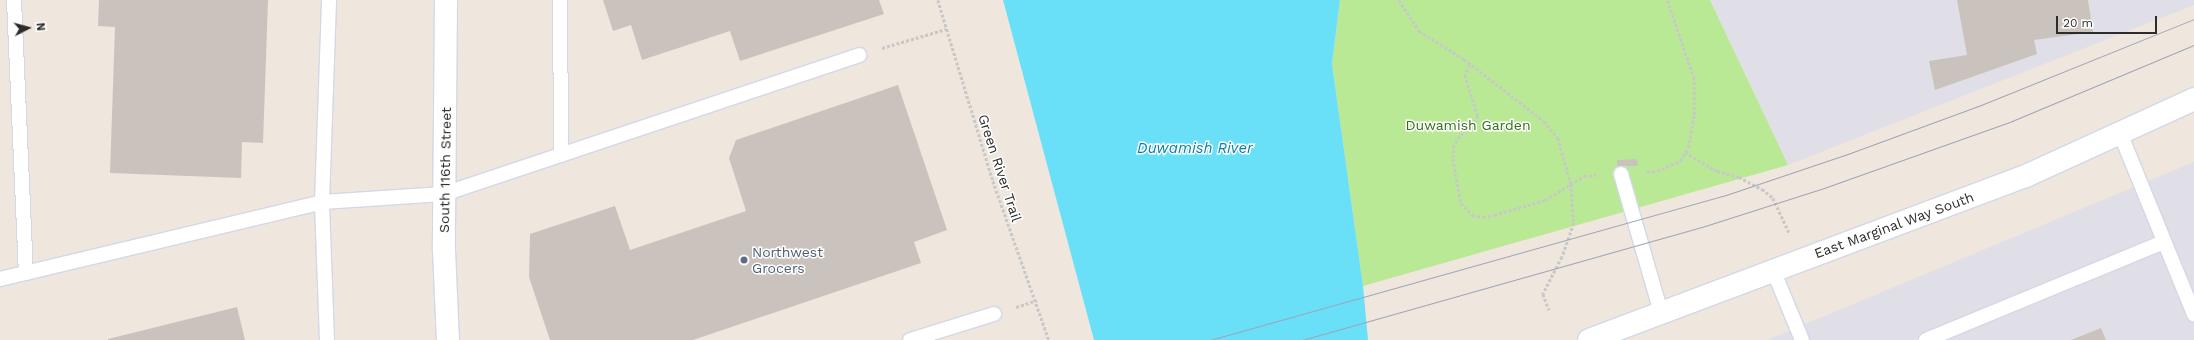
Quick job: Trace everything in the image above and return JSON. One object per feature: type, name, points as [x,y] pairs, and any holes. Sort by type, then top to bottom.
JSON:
[{"type":"street","name":"South 116th Street","points":[[446,0],[444,250],[448,340]]},
{"type":"street","name":"East Marginal Way South","points":[[1589,340],[2026,176],[2194,99]]},
{"type":"lane","points":[[14,0],[26,273]]},
{"type":"lane","points":[[327,340],[322,202],[329,0]]},
{"type":"lane","points":[[560,0],[561,156]]},
{"type":"lane","points":[[0,279],[322,202],[444,194],[859,55]]},
{"type":"lane","points":[[2120,133],[2194,314]]},
{"type":"lane","points":[[1621,174],[1661,313]]},
{"type":"lane","points":[[1926,340],[2164,242]]},
{"type":"lane","points":[[1773,270],[1802,340]]},
{"type":"lane","points":[[910,340],[994,314]]},
{"type":"path","name":"Green River Trail","points":[[938,0],[992,181],[1049,340]]},
{"type":"path","points":[[1399,0],[1418,31],[1470,64],[1544,121],[1558,138],[1571,184],[1574,223],[1562,257],[1543,294],[1549,310]]},
{"type":"path","points":[[1470,64],[1465,75],[1478,116],[1474,124],[1460,136],[1454,145],[1453,159],[1461,203],[1472,215],[1483,217],[1544,200],[1584,176],[1657,171],[1680,161],[1685,152],[1694,115],[1694,79],[1685,45],[1667,0]]},
{"type":"path","points":[[859,55],[946,29]]},
{"type":"path","points":[[1685,152],[1717,171],[1739,177],[1762,189],[1773,198],[1790,235]]},
{"type":"shaded area","points":[[1710,0],[2194,0],[2194,5],[1788,165]]},
{"type":"shaded area","points":[[2194,162],[2194,340],[1767,340]]},
{"type":"green space","name":"Duwamish Garden","points":[[1340,0],[1710,0],[1788,165],[1363,286],[1332,64]]},
{"type":"water","name":"Duwamish River","points":[[1003,0],[1340,0],[1332,64],[1363,286],[1368,340],[1094,340]]},
{"type":"building","points":[[99,0],[268,0],[263,143],[242,142],[241,178],[110,173],[115,27],[98,26]]},
{"type":"building","points":[[603,0],[879,0],[884,14],[740,61],[730,31],[642,60],[631,25],[613,31]]},
{"type":"building","points":[[1957,0],[2088,0],[2093,32],[2034,40],[2037,54],[1935,90],[1929,61],[1967,55]]},
{"type":"building","points":[[898,85],[947,230],[914,242],[921,263],[693,340],[550,340],[529,277],[530,234],[615,206],[630,250],[746,211],[729,158],[736,140]]},
{"type":"building","points":[[1637,159],[1638,166],[1617,166],[1617,160]]},
{"type":"building","points":[[237,307],[245,340],[108,340],[108,339]]},
{"type":"building","points":[[2101,328],[2106,340],[2071,340]]},
{"type":"tram line","points":[[1210,340],[1726,195],[1845,155],[1981,105],[2194,19]]},
{"type":"tram line","points":[[1302,340],[1705,226],[1824,188],[2012,121],[2194,45]]},
{"type":"place","name":"Northwest Grocers","points":[[744,260]]}]
